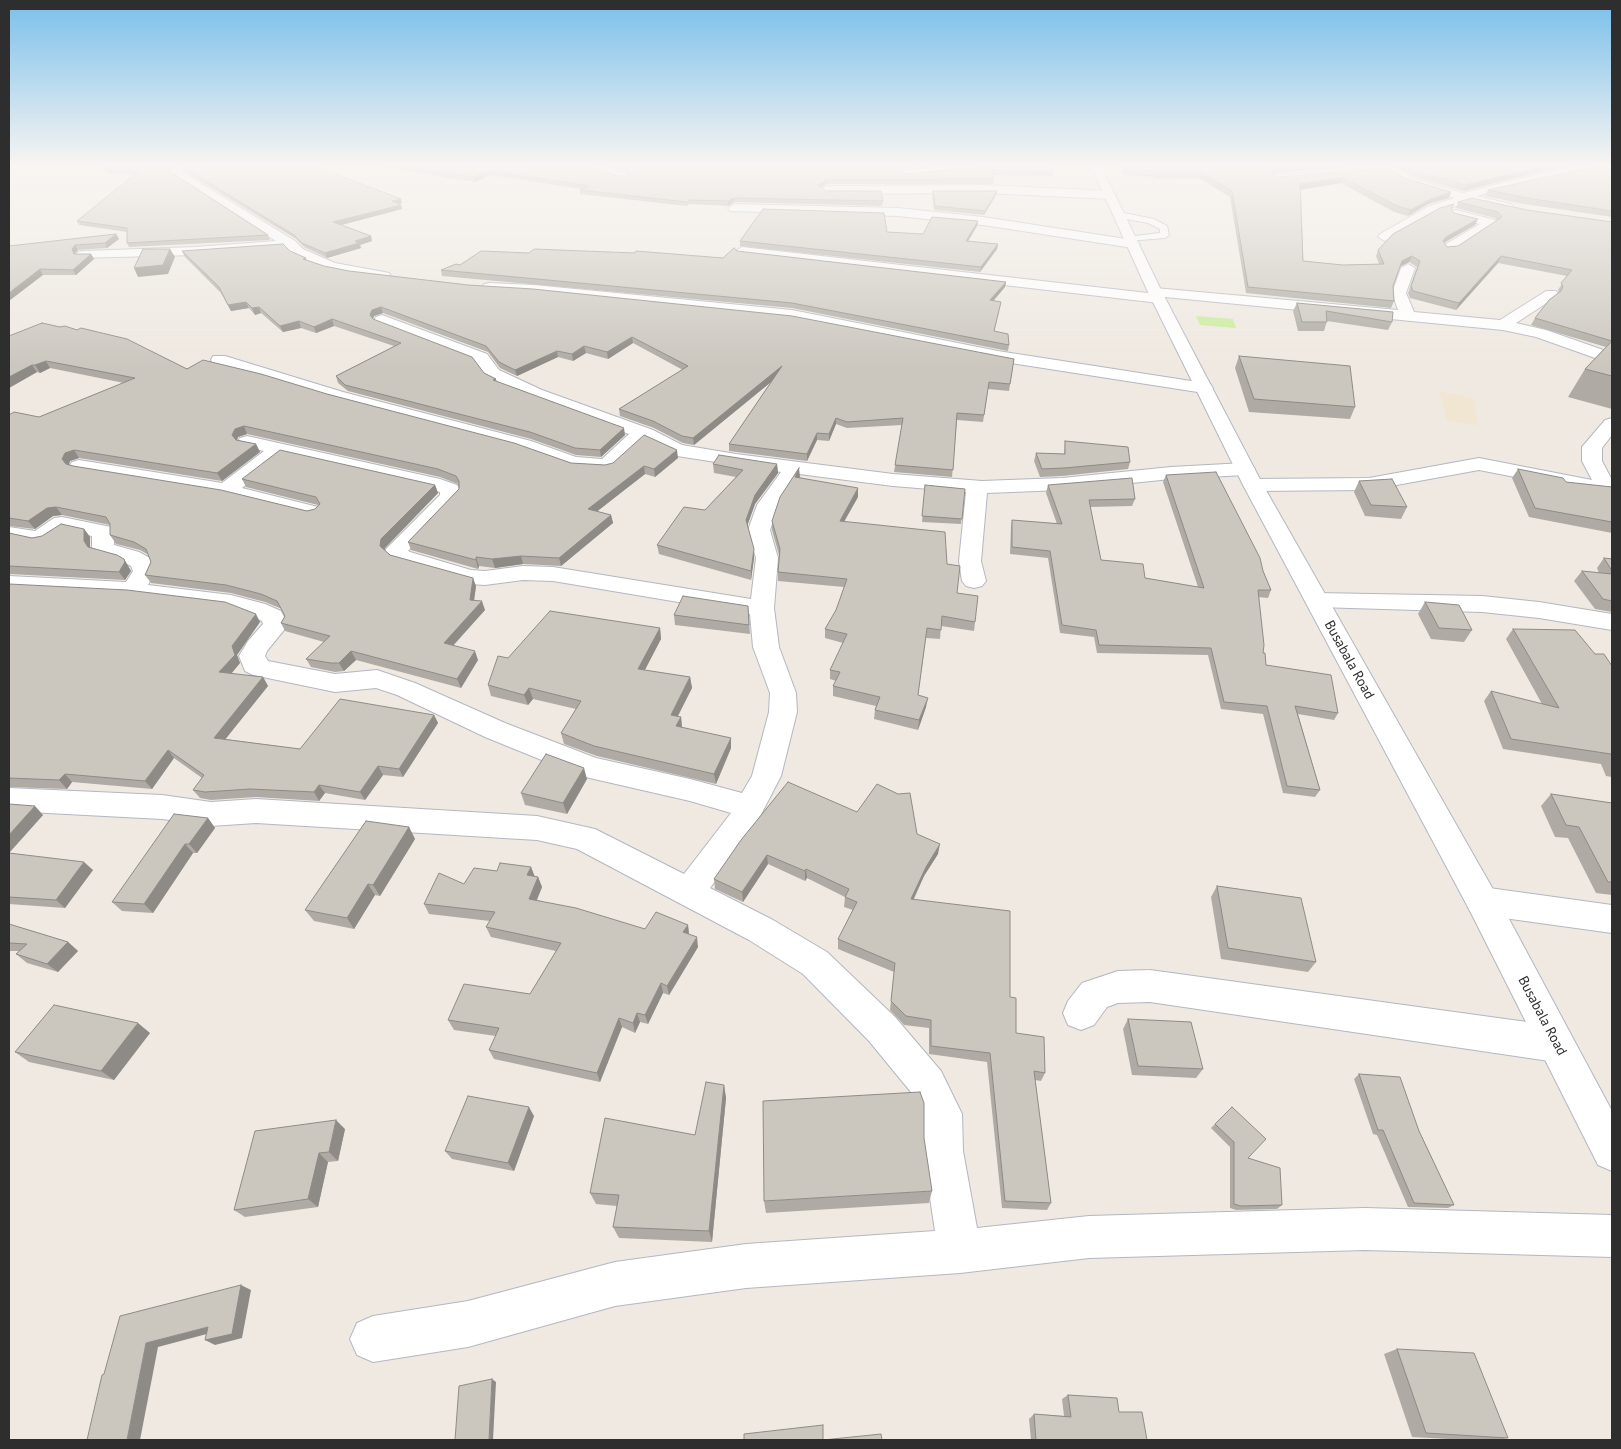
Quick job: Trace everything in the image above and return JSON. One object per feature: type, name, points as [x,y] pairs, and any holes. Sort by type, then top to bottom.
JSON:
[{"type":"street","points":[[267,232],[298,252],[331,267],[402,278]]},
{"type":"street","points":[[1058,232],[1132,242]]},
{"type":"street","name":"Busabala Road","points":[[1127,232],[1157,296],[1249,477],[1482,901],[1612,1151]]},
{"type":"street","points":[[1385,237],[1394,232]]},
{"type":"street","points":[[1449,248],[1475,232]]},
{"type":"street","points":[[83,255],[195,251],[286,244]]},
{"type":"street","points":[[742,251],[1157,296],[1408,315],[1502,325],[1540,334],[1612,359]]},
{"type":"street","points":[[1408,268],[1399,293],[1408,315]]},
{"type":"street","points":[[470,286],[516,290],[534,288],[576,294],[792,314],[998,356],[1204,388]]},
{"type":"street","points":[[1502,325],[1551,294]]},
{"type":"street","points":[[382,320],[450,344],[481,358],[493,374],[517,387],[642,433],[677,450],[794,467],[893,480],[977,486],[1062,484],[1171,473],[1369,484],[1479,464],[1610,490]]},
{"type":"street","points":[[219,360],[337,396],[524,445],[573,464],[607,464],[642,433]]},
{"type":"street","points":[[1610,490],[1592,461],[1592,446],[1612,424]]},
{"type":"street","points":[[247,442],[440,485],[450,489],[450,496],[397,549],[396,553],[402,557],[470,577],[484,578],[523,573],[553,574],[762,608]]},
{"type":"street","points":[[226,490],[279,449]]},
{"type":"street","points":[[79,466],[226,490],[311,511]]},
{"type":"street","points":[[689,892],[742,821],[750,807],[766,776],[783,712],[782,693],[766,647],[762,608],[767,558],[759,530],[768,505],[794,467]]},
{"type":"street","points":[[974,581],[970,561],[977,486]]},
{"type":"street","points":[[9,533],[39,538],[62,523],[103,532],[103,549],[142,562],[144,571],[133,590]]},
{"type":"street","points":[[9,583],[133,590],[231,602],[272,616],[276,625],[257,647],[252,656],[254,665],[262,669],[335,683],[376,679],[406,689],[495,730],[591,768],[690,790],[750,807]]},
{"type":"street","points":[[1316,600],[1482,604],[1539,610],[1612,622]]},
{"type":"street","points":[[9,800],[162,807],[212,814],[256,811],[537,828],[584,838],[761,930],[815,963],[882,1029],[928,1084],[943,1114],[943,1151],[960,1251]]},
{"type":"street","points":[[1482,901],[1612,920]]},
{"type":"street","points":[[1081,1013],[1095,995],[1118,988],[1150,986],[1556,1044]]},
{"type":"street","points":[[373,1339],[468,1324],[615,1284],[746,1266],[960,1251],[1089,1237],[1365,1229],[1612,1236]]},
{"type":"lane","points":[[1132,242],[1165,235],[1165,232]]},
{"type":"shaded area","points":[[1439,391],[1473,398],[1478,425],[1447,421]]},
{"type":"green space","points":[[1196,316],[1233,319],[1236,328],[1200,325]]},
{"type":"building","points":[[127,232],[263,232],[268,235],[127,243]]},
{"type":"building","points":[[288,232],[359,232],[371,236],[355,241],[359,243],[325,253],[302,243]]},
{"type":"building","points":[[747,232],[887,232],[923,234],[924,232],[972,232],[966,241],[998,244],[981,267],[740,241]]},
{"type":"building","points":[[1239,232],[1302,232],[1303,261],[1343,265],[1384,264],[1378,250],[1397,232],[1456,232],[1443,241],[1447,247],[1458,246],[1480,232],[1612,232],[1612,341],[1535,318],[1549,300],[1561,291],[1563,286],[1561,283],[1572,270],[1501,256],[1459,303],[1413,291],[1411,286],[1420,261],[1412,256],[1402,261],[1393,286],[1394,301],[1248,287]]},
{"type":"building","points":[[116,234],[105,243],[75,245],[72,249],[74,254],[91,254],[73,270],[40,269],[9,293],[9,246]]},
{"type":"building","points":[[283,244],[290,251],[306,258],[303,259],[349,271],[468,285],[533,289],[792,316],[1014,359],[1010,384],[989,382],[984,415],[957,413],[953,470],[895,465],[903,418],[847,422],[836,418],[829,434],[817,433],[807,454],[729,444],[782,366],[693,438],[682,436],[653,421],[619,409],[688,366],[632,337],[607,352],[584,346],[572,354],[557,351],[515,370],[499,362],[486,346],[381,307],[372,310],[370,315],[373,319],[472,357],[484,373],[496,379],[493,380],[624,428],[600,450],[575,448],[530,432],[345,385],[336,376],[401,343],[332,319],[314,327],[299,321],[280,326],[259,307],[252,308],[246,302],[228,305],[219,287],[182,251]]},
{"type":"building","points":[[734,248],[737,251],[1006,282],[990,300],[1001,302],[994,331],[1008,334],[1009,345],[792,303],[441,270],[456,264],[460,265],[481,251],[529,253],[534,249],[635,253],[636,251],[723,258]]},
{"type":"building","points":[[143,249],[170,249],[163,265],[134,268]]},
{"type":"building","points":[[1297,303],[1393,312],[1392,322],[1326,311],[1327,322],[1302,322]]},
{"type":"building","points":[[42,323],[60,327],[65,326],[77,330],[81,328],[127,339],[187,369],[203,360],[261,374],[327,394],[514,443],[571,463],[605,465],[613,463],[644,435],[677,450],[654,469],[644,466],[588,509],[611,515],[559,558],[521,556],[492,559],[476,557],[476,560],[408,542],[459,489],[459,481],[456,476],[438,469],[244,426],[235,429],[232,435],[236,440],[256,444],[217,473],[74,450],[65,453],[62,459],[66,464],[73,466],[221,490],[307,511],[315,509],[320,504],[316,497],[242,479],[280,450],[435,485],[381,539],[380,546],[390,555],[473,578],[470,600],[482,601],[444,643],[475,651],[457,679],[351,651],[339,663],[306,659],[330,636],[281,623],[285,616],[277,601],[261,594],[226,585],[145,575],[151,562],[146,549],[134,542],[110,535],[110,524],[106,517],[56,507],[47,508],[28,521],[9,518],[9,415],[14,412],[39,417],[135,378],[46,361],[32,365],[9,377],[9,336]]},
{"type":"building","points":[[1612,341],[1612,376],[1585,369]]},
{"type":"building","points":[[1239,356],[1350,366],[1355,407],[1254,399]]},
{"type":"building","points":[[1065,441],[1128,447],[1130,462],[1042,469],[1036,453],[1065,454]]},
{"type":"building","points":[[719,455],[777,464],[755,495],[746,520],[754,549],[751,571],[657,545],[684,507],[705,510],[743,470],[713,464]]},
{"type":"building","points":[[799,468],[795,477],[858,488],[840,521],[945,532],[947,564],[960,566],[957,593],[978,596],[975,622],[942,616],[941,630],[927,628],[918,695],[928,698],[919,720],[875,710],[880,697],[833,686],[840,672],[830,670],[847,634],[825,629],[836,610],[847,579],[778,572],[780,549],[772,521],[780,497]]},
{"type":"building","points":[[1518,469],[1563,478],[1566,482],[1612,487],[1612,522],[1535,508]]},
{"type":"building","points":[[1216,472],[1260,558],[1271,590],[1258,590],[1264,645],[1263,653],[1265,653],[1266,665],[1331,675],[1338,713],[1295,706],[1320,790],[1287,786],[1267,706],[1224,702],[1211,648],[1099,645],[1096,630],[1062,625],[1050,551],[1012,547],[1012,520],[1062,524],[1048,485],[1132,478],[1135,499],[1089,500],[1101,560],[1143,564],[1145,578],[1204,588],[1166,475]]},
{"type":"building","points":[[1392,479],[1407,507],[1371,505],[1359,481]]},
{"type":"building","points":[[925,485],[965,489],[962,519],[922,516]]},
{"type":"building","points":[[61,524],[84,529],[84,541],[88,547],[117,555],[124,559],[125,562],[119,572],[9,566],[9,533],[32,538],[42,536]]},
{"type":"building","points":[[1604,558],[1612,559],[1612,571]]},
{"type":"building","points":[[1582,571],[1612,574],[1612,601],[1603,599]]},
{"type":"building","points":[[9,584],[127,590],[225,602],[256,614],[232,646],[235,655],[219,672],[263,677],[214,738],[300,749],[340,699],[434,715],[399,769],[378,766],[360,792],[319,785],[314,792],[250,789],[205,792],[193,790],[204,775],[168,750],[145,781],[65,774],[59,780],[9,778]]},
{"type":"building","points":[[683,596],[748,606],[749,625],[674,615]]},
{"type":"building","points":[[1425,602],[1459,605],[1472,630],[1439,628]]},
{"type":"building","points":[[550,611],[660,628],[638,669],[690,677],[671,715],[681,717],[676,726],[731,738],[714,774],[594,746],[561,733],[581,701],[529,688],[524,695],[488,685],[498,656],[508,658]]},
{"type":"building","points":[[1513,629],[1575,630],[1595,654],[1604,654],[1612,666],[1612,757],[1611,754],[1511,739],[1491,691],[1559,708]]},
{"type":"building","points":[[546,754],[584,768],[563,803],[521,793]]},
{"type":"building","points":[[788,782],[857,812],[877,784],[898,794],[910,793],[917,834],[940,844],[926,867],[911,899],[1010,911],[1010,997],[1016,998],[1016,1033],[1044,1037],[1045,1073],[1034,1071],[1051,1203],[1005,1201],[990,1053],[931,1046],[931,1020],[906,1016],[891,1001],[895,963],[838,939],[857,902],[845,897],[849,889],[806,869],[805,871],[767,855],[742,892],[714,879],[741,840]]},
{"type":"building","points":[[1551,794],[1612,803],[1612,882],[1608,882],[1579,827],[1566,825]]},
{"type":"building","points":[[9,804],[35,806],[9,835]]},
{"type":"building","points":[[174,814],[208,818],[189,844],[185,844],[144,904],[112,902]]},
{"type":"building","points":[[366,821],[409,827],[373,885],[368,884],[347,918],[305,910]]},
{"type":"building","points":[[9,853],[84,862],[56,900],[9,897]]},
{"type":"building","points":[[500,863],[531,867],[527,875],[538,877],[529,899],[576,908],[645,929],[656,912],[688,925],[683,932],[697,937],[667,986],[661,983],[645,1015],[637,1013],[633,1023],[619,1018],[597,1073],[489,1050],[499,1028],[448,1020],[464,984],[530,994],[561,943],[486,927],[495,912],[424,904],[439,873],[464,884],[474,868],[497,871]]},
{"type":"building","points":[[1217,886],[1301,898],[1316,962],[1228,948]]},
{"type":"building","points":[[9,924],[68,942],[47,964],[16,954],[27,944],[9,943]]},
{"type":"building","points":[[54,1005],[138,1023],[101,1071],[15,1052]]},
{"type":"building","points":[[1128,1019],[1191,1022],[1203,1069],[1138,1066]]},
{"type":"building","points":[[1359,1074],[1400,1077],[1419,1131],[1454,1205],[1414,1203],[1383,1130],[1378,1130]]},
{"type":"building","points":[[706,1082],[724,1085],[709,1231],[613,1227],[619,1195],[590,1193],[605,1118],[695,1135]]},
{"type":"building","points":[[920,1092],[924,1103],[924,1138],[932,1191],[764,1201],[763,1101]]},
{"type":"building","points":[[468,1096],[529,1107],[508,1163],[445,1151]]},
{"type":"building","points":[[1232,1107],[1266,1139],[1248,1158],[1280,1168],[1282,1205],[1241,1206],[1234,1204],[1234,1142],[1215,1124]]},
{"type":"building","points":[[336,1120],[329,1152],[319,1153],[308,1199],[234,1210],[255,1131]]},
{"type":"building","points":[[241,1285],[232,1334],[205,1340],[208,1327],[146,1343],[127,1440],[87,1440],[102,1375],[104,1374],[120,1316]]},
{"type":"building","points":[[1397,1349],[1474,1353],[1508,1438],[1426,1433]]},
{"type":"building","points":[[492,1379],[489,1440],[455,1440],[459,1386]]},
{"type":"building","points":[[1068,1395],[1117,1398],[1119,1412],[1142,1412],[1147,1440],[1036,1440],[1034,1414],[1071,1417]]},
{"type":"building","points":[[823,1425],[823,1440],[744,1440],[744,1434]]},
{"type":"building","points":[[881,1434],[882,1440],[823,1440]]}]
